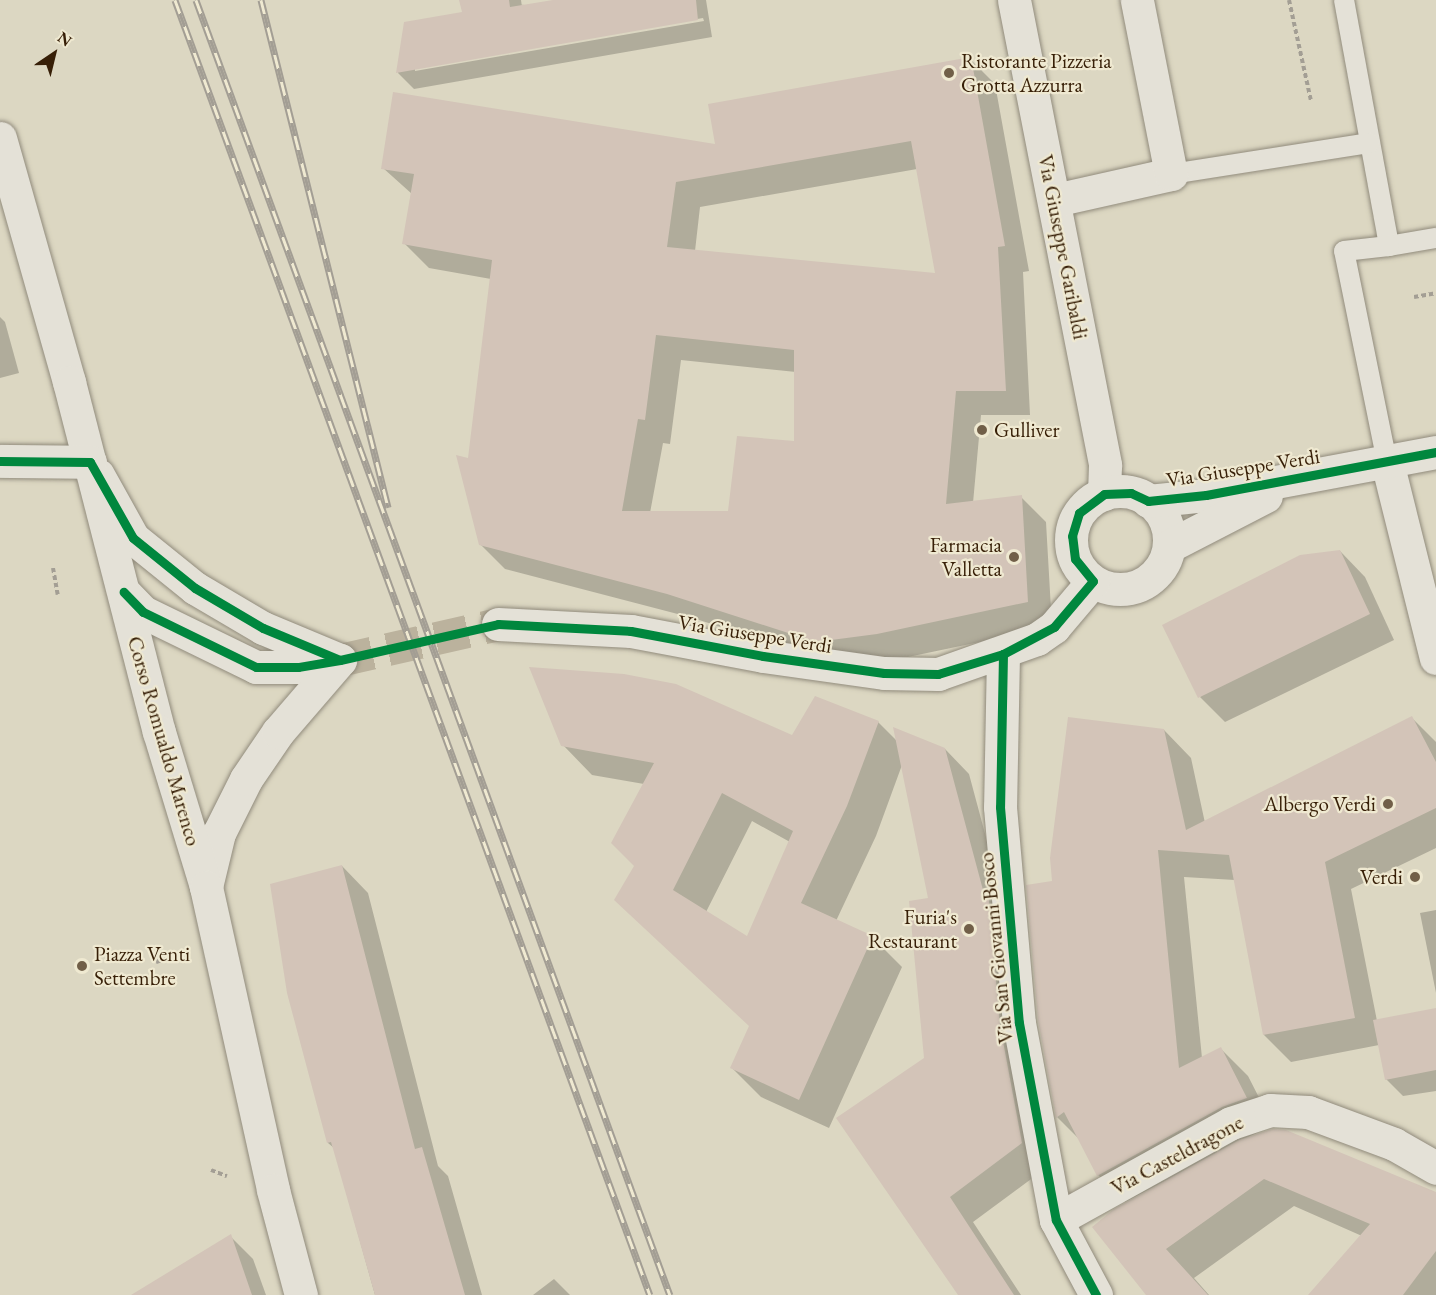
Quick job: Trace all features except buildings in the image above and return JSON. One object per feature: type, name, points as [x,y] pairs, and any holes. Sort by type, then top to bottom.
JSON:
[{"type":"street","name":"Via Giuseppe Garibaldi","points":[[1014,0],[1055,200],[1105,465],[1104,494]]},
{"type":"street","points":[[1055,200],[1172,174],[1137,0]]},
{"type":"street","name":"Corso Romualdo Marenco","points":[[0,138],[206,887],[286,1244],[301,1295]]},
{"type":"street","name":"Via Giuseppe Verdi","points":[[1148,501],[1303,478],[1436,452]]},
{"type":"street","points":[[0,461],[90,462],[133,538],[195,588],[263,628],[340,660]]},
{"type":"street","points":[[1388,462],[1436,658]]},
{"type":"street","name":"Via Giuseppe Verdi","points":[[1104,494],[1131,493],[1148,501],[1164,519],[1169,546],[1303,478]]},
{"type":"street","points":[[1104,494],[1079,513],[1072,536],[1075,559],[1093,581],[1117,590],[1145,583],[1161,567],[1169,546]]},
{"type":"street","name":"Via Giuseppe Verdi","points":[[498,624],[631,631],[763,656],[884,673],[938,674],[1003,654],[1054,627],[1093,581]]},
{"type":"street","points":[[123,592],[143,612],[256,667],[298,667],[340,660]]},
{"type":"street","name":"Via San Giovanni Bosco","points":[[1003,654],[1000,807],[1019,1023],[1056,1220],[1096,1295]]},
{"type":"street","points":[[206,887],[219,833],[246,779],[278,732],[340,660]]},
{"type":"street","name":"Via Casteldragone","points":[[1056,1220],[1231,1123],[1270,1110],[1308,1112],[1394,1144],[1436,1168]]},
{"type":"lane","points":[[1344,0],[1389,246]]},
{"type":"lane","points":[[1172,174],[1370,143]]},
{"type":"lane","points":[[1388,462],[1344,251],[1436,238]]},
{"type":"path","points":[[1289,0],[1311,101]]},
{"type":"path","points":[[1414,297],[1436,293]]},
{"type":"path","points":[[53,568],[58,595]]},
{"type":"path","points":[[156,962],[178,955]]},
{"type":"path","points":[[211,1170],[233,1178]]},
{"type":"tunnel","points":[[340,660],[498,624]]},
{"type":"railway","points":[[175,0],[650,1295]]},
{"type":"railway","points":[[196,0],[670,1295]]},
{"type":"railway","points":[[261,0],[388,507]]},
{"type":"cycle path","points":[[340,660],[498,624],[631,631],[763,656],[884,673],[938,674],[1003,654],[1054,627],[1093,581],[1075,559],[1072,536],[1079,513],[1104,494],[1131,493],[1148,501],[1206,495],[1436,452]]},
{"type":"cycle path","points":[[0,461],[90,462],[133,538],[195,588],[263,628],[340,660],[298,667],[256,667],[143,612],[124,592]]},
{"type":"cycle path","points":[[1003,654],[1000,807],[1019,1023],[1056,1220],[1096,1295]]},
{"type":"place","name":"Ristorante Pizzeria Grotta Azzurra","points":[[949,73]]},
{"type":"place","name":"Gulliver","points":[[982,430]]},
{"type":"place","name":"Farmacia Valletta","points":[[1014,557]]},
{"type":"place","name":"Albergo Verdi","points":[[1388,804]]},
{"type":"place","name":"Verdi","points":[[1415,877]]},
{"type":"place","name":"Furia's Restaurant","points":[[969,929]]},
{"type":"place","name":"Piazza Venti Settembre","points":[[82,966]]}]
